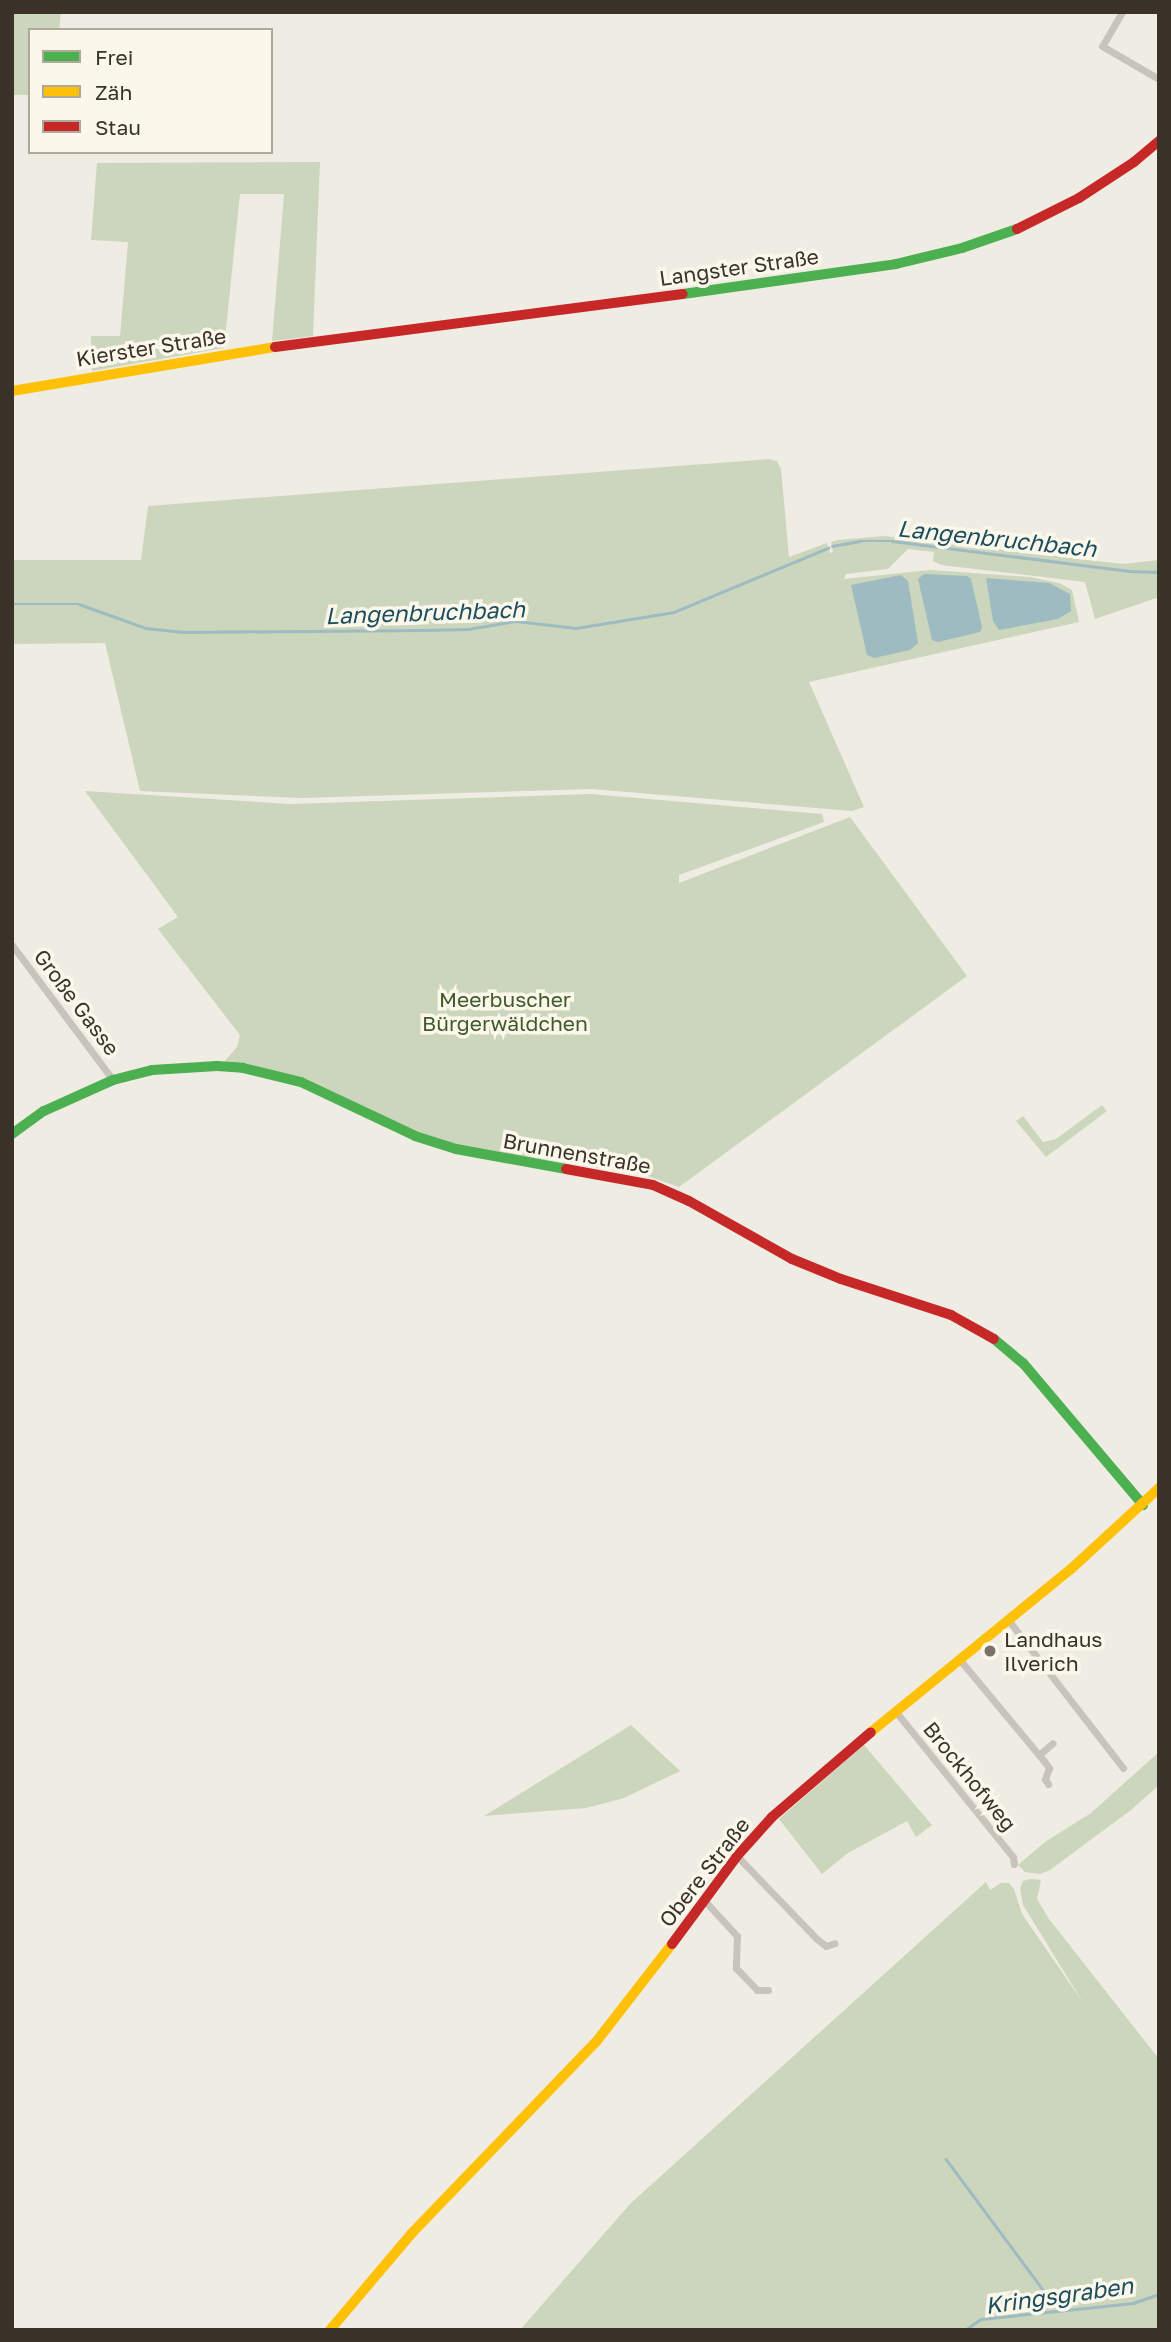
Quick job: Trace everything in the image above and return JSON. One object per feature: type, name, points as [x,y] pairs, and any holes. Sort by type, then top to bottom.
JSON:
[{"type":"street","points":[[1122,12],[1102,46],[1159,79]]},
{"type":"street","name":"Langster Straße","points":[[297,344],[773,283],[896,264],[962,248],[1014,230],[1079,198],[1134,162],[1159,141]]},
{"type":"street","name":"Kierster Straße","points":[[12,391],[297,344]]},
{"type":"street","name":"Große Gasse","points":[[12,945],[113,1080]]},
{"type":"street","name":"Brunnenstraße","points":[[12,1134],[44,1111],[113,1080],[185,1066],[217,1066],[268,1073],[301,1082],[415,1136],[456,1149],[653,1185],[689,1201],[792,1259],[841,1279],[951,1315],[1001,1343],[1023,1363],[1143,1505]]},
{"type":"street","name":"Obere Straße","points":[[330,2330],[412,2233],[596,2042],[638,1991],[737,1856],[796,1794],[1009,1621],[1143,1505],[1159,1488]]},
{"type":"street","points":[[1009,1621],[1123,1768]]},
{"type":"street","points":[[960,1660],[1049,1768],[1045,1779],[1048,1784]]},
{"type":"street","name":"Brockhofweg","points":[[896,1712],[1013,1857],[1014,1864]]},
{"type":"street","points":[[1039,1755],[1053,1743]]},
{"type":"street","points":[[737,1856],[817,1939],[826,1946],[835,1943]]},
{"type":"street","points":[[704,1900],[737,1936],[736,1968],[757,1990],[768,1990]]},
{"type":"green space","points":[[12,12],[61,12],[59,28],[28,28],[28,95],[12,95]]},
{"type":"green space","points":[[320,162],[313,336],[272,341],[284,194],[240,194],[224,348],[92,371],[91,336],[120,336],[128,242],[91,240],[97,163]]},
{"type":"green space","points":[[769,459],[777,461],[781,469],[789,557],[827,543],[830,553],[833,552],[831,542],[838,540],[884,536],[1123,564],[1159,560],[1159,597],[1095,619],[1085,582],[941,565],[933,561],[934,552],[908,549],[888,569],[846,574],[844,579],[930,570],[1030,577],[1059,583],[1072,590],[1079,622],[809,682],[864,807],[852,811],[592,789],[301,798],[140,791],[105,643],[12,644],[12,560],[141,560],[148,506]]},
{"type":"green space","name":"Meerbuscher Bürgerwäldchen","points":[[85,791],[290,804],[591,794],[822,814],[824,822],[679,875],[679,883],[850,817],[967,976],[679,1187],[645,1175],[462,1147],[410,1129],[303,1077],[224,1062],[237,1047],[240,1035],[158,929],[178,917]]},
{"type":"green space","points":[[1102,1105],[1107,1111],[1046,1157],[1016,1121],[1023,1116],[1043,1142],[1056,1139]]},
{"type":"green space","points":[[631,1725],[680,1771],[624,1798],[586,1808],[484,1816]]},
{"type":"green space","points":[[864,1745],[932,1825],[916,1837],[907,1821],[848,1853],[822,1874],[779,1819]]},
{"type":"green space","points":[[1159,1752],[1159,1785],[1131,1810],[1050,1870],[1040,1874],[1025,1872],[1018,1865],[1045,1842],[1091,1813]]},
{"type":"green space","points":[[1041,1880],[1037,1899],[1049,1919],[1159,2059],[1159,2330],[520,2330],[630,2204],[986,1882],[990,1890],[1001,1883],[1009,1883],[1014,1889],[1022,1914],[1084,2004],[1023,1905],[1020,1888],[1023,1881]]},
{"type":"water","points":[[924,574],[967,576],[971,579],[982,627],[980,632],[938,642],[932,640],[918,579]]},
{"type":"water","points":[[901,575],[908,581],[918,643],[910,650],[874,658],[867,655],[851,585]]},
{"type":"water","points":[[986,578],[1049,583],[1070,594],[1071,611],[1058,619],[999,630],[993,621]]},
{"type":"waterway","name":"Langenbruchbach","points":[[832,546],[860,541],[892,541],[1129,571],[1159,572]]},
{"type":"waterway","name":"Langenbruchbach","points":[[12,604],[79,604],[146,628],[183,632],[468,629],[516,621],[576,628],[674,612],[828,548]]},
{"type":"waterway","points":[[946,2159],[1053,2303]]},
{"type":"waterway","name":"Kringsgraben","points":[[965,2330],[981,2319],[1133,2303],[1159,2294]]},
{"type":"traffic: fast","points":[[683,294],[896,264],[962,248],[1017,229]]},
{"type":"traffic: fast","points":[[12,1134],[44,1111],[113,1080],[152,1070],[217,1066],[243,1068],[301,1082],[415,1136],[456,1149],[566,1169]]},
{"type":"traffic: fast","points":[[994,1339],[1023,1363],[1143,1505]]},
{"type":"traffic: slow","points":[[12,391],[275,347]]},
{"type":"traffic: slow","points":[[871,1732],[1071,1569],[1159,1488]]},
{"type":"traffic: slow","points":[[330,2330],[412,2233],[596,2042],[672,1944]]},
{"type":"traffic: jam","points":[[1017,229],[1079,198],[1134,162],[1159,141]]},
{"type":"traffic: jam","points":[[275,347],[683,294]]},
{"type":"traffic: jam","points":[[566,1169],[653,1185],[689,1201],[792,1259],[841,1279],[951,1315],[994,1339]]},
{"type":"traffic: jam","points":[[672,1944],[737,1856],[772,1817],[871,1732]]},
{"type":"place","name":"Landhaus Ilverich","points":[[990,1651]]}]
